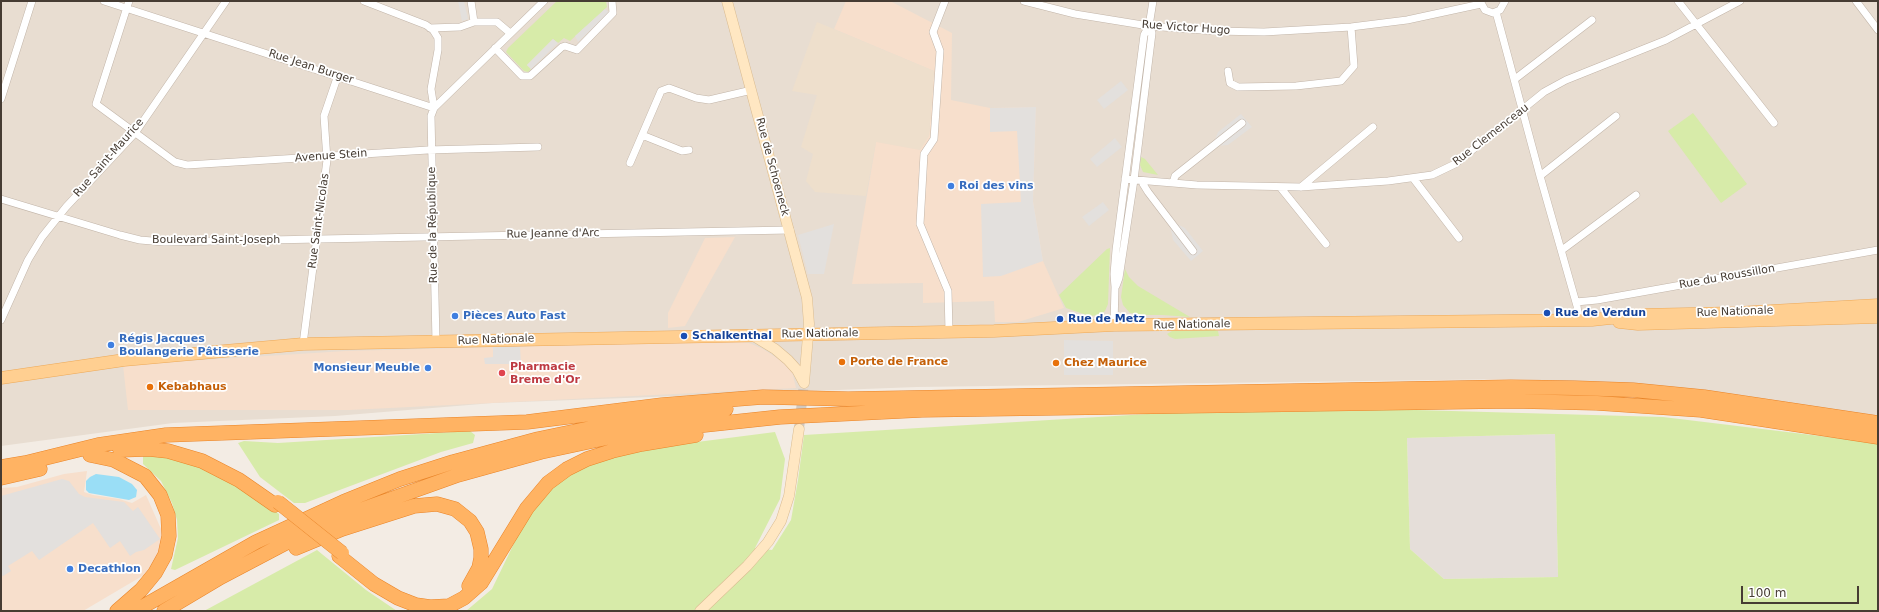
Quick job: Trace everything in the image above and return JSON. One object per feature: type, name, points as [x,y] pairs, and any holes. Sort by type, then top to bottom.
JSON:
[{"type":"highway","points":[[135,611],[236,552],[289,526],[400,479],[453,462],[538,439],[629,420],[777,403],[848,399],[1503,387],[1575,388],[1633,390],[1704,397],[1878,423]]},
{"type":"highway","points":[[1,467],[121,442],[166,435],[527,422],[662,405],[763,397],[848,399]]},
{"type":"highway","points":[[164,611],[221,577],[297,537],[349,514],[458,475],[541,452],[630,433],[780,417],[922,410],[1513,401],[1626,404],[1701,410],[1878,437]]},
{"type":"highway","points":[[121,442],[169,447],[204,457],[241,476],[341,555],[374,584],[398,598],[416,605],[430,608],[448,606],[464,598],[477,587],[499,556],[527,508],[548,483],[567,469],[586,459],[612,451],[642,444],[723,431],[780,417]]},
{"type":"highway","points":[[1,478],[90,455],[127,449],[155,450],[186,455],[224,472],[276,504]]},
{"type":"highway","points":[[90,455],[114,460],[145,476],[160,495],[168,515],[169,536],[165,555],[155,573],[141,590],[117,611]]},
{"type":"highway","points":[[221,577],[246,570],[342,529],[414,506],[437,504],[455,509],[470,521],[477,532],[481,549],[481,558],[474,579],[465,590],[447,601],[430,602],[417,601],[400,594],[341,555]]},
{"type":"main road","name":"Rue de Schoeneck","points":[[727,1],[790,230],[807,298],[808,334],[804,383],[797,370],[788,360],[775,349],[752,335]]},
{"type":"main road","name":"Rue Nationale","points":[[1592,320],[1638,315],[1743,312],[1878,305]]},
{"type":"main road","name":"Rue Nationale","points":[[1,373],[49,369],[139,358],[303,344],[1025,330],[1114,325],[1579,320],[1638,324],[1878,317]]},
{"type":"main road","name":"Rue Nationale","points":[[1,378],[49,369]]},
{"type":"main road","points":[[700,611],[747,566],[768,542],[781,521],[789,496],[799,429]]},
{"type":"street","points":[[1,99],[32,1]]},
{"type":"street","name":"Rue Jean Burger","points":[[104,1],[128,4],[204,33],[338,75],[434,108]]},
{"type":"street","name":"Rue Saint-Maurice","points":[[1,320],[32,252],[58,216],[134,132],[226,1]]},
{"type":"street","points":[[470,1],[474,22]]},
{"type":"street","points":[[434,108],[544,1]]},
{"type":"street","points":[[496,48],[522,76],[530,76],[562,47],[565,46],[577,50],[613,13],[612,1]]},
{"type":"street","points":[[945,1],[933,32],[940,51],[934,139],[924,154],[920,224],[948,292],[949,331]]},
{"type":"street","name":"Rue Victor Hugo","points":[[1024,1],[1075,14],[1149,26],[1214,31],[1264,32],[1351,27],[1435,15],[1481,3]]},
{"type":"street","points":[[1114,325],[1114,268],[1137,82],[1144,35],[1149,26],[1153,1]]},
{"type":"street","points":[[1481,3],[1489,12],[1496,12],[1502,8],[1504,1]]},
{"type":"street","points":[[1678,1],[1774,123]]},
{"type":"street","name":"Rue Clemenceau","points":[[1125,179],[1173,183],[1301,187],[1413,178],[1432,175],[1455,164],[1544,92],[1566,80],[1666,40],[1740,1]]},
{"type":"street","points":[[1856,1],[1878,30]]},
{"type":"street","points":[[368,2],[430,28],[460,27],[474,22],[497,22],[510,33]]},
{"type":"street","name":"Avenue Stein","points":[[128,4],[96,104],[166,157],[175,162],[187,165],[432,150],[538,147]]},
{"type":"street","points":[[1496,12],[1540,176],[1562,250],[1576,302],[1579,320]]},
{"type":"street","points":[[1515,79],[1592,20]]},
{"type":"street","points":[[1115,287],[1119,278],[1134,180],[1152,33],[1149,26]]},
{"type":"street","points":[[1228,71],[1230,82],[1238,87],[1296,86],[1341,81],[1354,66],[1351,27]]},
{"type":"street","points":[[430,28],[436,35],[439,43],[431,89],[434,108]]},
{"type":"street","name":"Rue Saint-Nicolas","points":[[303,344],[327,156],[324,116],[338,75]]},
{"type":"street","points":[[1137,82],[1146,84]]},
{"type":"street","points":[[630,163],[659,93],[666,89],[671,89],[696,98],[709,100],[752,90]]},
{"type":"street","name":"Rue de la République","points":[[434,108],[431,116],[436,342]]},
{"type":"street","points":[[1540,176],[1616,116]]},
{"type":"street","points":[[1173,183],[1175,176],[1242,123]]},
{"type":"street","points":[[1301,187],[1373,127]]},
{"type":"street","points":[[642,135],[682,151],[689,150]]},
{"type":"street","points":[[1130,140],[1138,142]]},
{"type":"street","points":[[1413,178],[1459,238]]},
{"type":"street","points":[[1144,181],[1143,184],[1148,192],[1193,251]]},
{"type":"street","points":[[1280,187],[1326,244]]},
{"type":"street","points":[[1562,250],[1636,195]]},
{"type":"street","points":[[1123,198],[1131,199]]},
{"type":"street","name":"Boulevard Saint-Joseph","points":[[1,199],[120,235],[151,241],[316,239]]},
{"type":"street","name":"Rue Jeanne d'Arc","points":[[316,239],[790,230]]},
{"type":"street","name":"Rue du Roussillon","points":[[1576,302],[1605,299],[1878,250]]},
{"type":"shaded area","points":[[1,1],[1878,1],[1878,419],[1747,396],[1634,384],[1513,379],[917,387],[493,403],[335,416],[173,423],[1,446]]},
{"type":"shaded area","points":[[458,1],[464,1],[468,19],[462,21]]},
{"type":"shaded area","points":[[846,1],[890,1],[952,33],[951,100],[990,108],[1036,107],[1033,201],[1043,261],[1064,308],[1018,322],[995,322],[994,301],[923,303],[923,283],[852,284],[876,142],[929,136],[934,71],[834,29]]},
{"type":"shaded area","points":[[605,9],[609,12],[578,42],[575,36]]},
{"type":"shaded area","points":[[817,22],[934,71],[929,136],[920,150],[876,142],[866,196],[815,192],[806,181],[813,154],[801,147],[817,95],[792,91]]},
{"type":"shaded area","points":[[553,39],[558,43],[531,69],[527,65]]},
{"type":"shaded area","points":[[1121,81],[1128,90],[1104,109],[1097,100]]},
{"type":"shaded area","points":[[1036,107],[1033,201],[1043,261],[1001,276],[983,277],[981,204],[1021,202],[1017,131],[990,132],[990,108]]},
{"type":"shaded area","points":[[1241,114],[1252,127],[1228,145],[1217,146],[1214,142],[1218,132]]},
{"type":"shaded area","points":[[1115,138],[1122,147],[1097,167],[1090,159]]},
{"type":"shaded area","points":[[1103,202],[1109,210],[1089,226],[1082,217]]},
{"type":"shaded area","points":[[1173,222],[1185,228],[1203,251],[1191,261],[1173,240],[1170,225]]},
{"type":"shaded area","points":[[834,224],[824,274],[808,274],[798,235]]},
{"type":"shaded area","points":[[735,237],[685,326],[668,328],[668,313],[705,238]]},
{"type":"shaded area","points":[[1064,340],[1113,341],[1113,375],[1064,375]]},
{"type":"shaded area","points":[[735,341],[749,343],[763,349],[780,360],[792,371],[796,388],[349,410],[128,410],[123,365],[346,351]]},
{"type":"shaded area","points":[[493,347],[520,347],[521,364],[485,364],[484,358],[493,357]]},
{"type":"shaded area","points":[[1555,434],[1558,577],[1444,579],[1410,549],[1407,438]]},
{"type":"shaded area","points":[[87,471],[84,492],[132,503],[146,495],[161,529],[162,541],[155,561],[144,575],[83,611],[1,611],[1,488],[17,487],[64,474]]},
{"type":"shaded area","points":[[62,479],[69,481],[79,494],[85,497],[124,502],[133,511],[138,507],[160,539],[144,550],[136,552],[130,556],[120,541],[110,548],[93,523],[39,560],[32,551],[8,566],[11,571],[3,576],[1,575],[1,496]]},
{"type":"green space","points":[[557,1],[606,1],[607,7],[570,41],[564,38],[558,43],[553,39],[527,65],[531,69],[528,72],[524,71],[506,52],[508,48]]},
{"type":"green space","points":[[1693,113],[1747,184],[1721,203],[1668,131]]},
{"type":"green space","points":[[1141,157],[1145,159],[1158,175],[1143,172],[1140,165]]},
{"type":"green space","points":[[1110,248],[1108,304],[1105,311],[1100,315],[1089,316],[1066,308],[1059,295],[1107,249]]},
{"type":"green space","points":[[1125,269],[1129,277],[1138,286],[1190,317],[1141,315],[1130,313],[1123,305],[1121,297]]},
{"type":"green space","points":[[1172,331],[1218,331],[1219,336],[1175,339],[1167,334]]},
{"type":"green space","points":[[1229,409],[1381,409],[1663,417],[1878,443],[1878,611],[466,611],[492,589],[539,496],[579,467],[627,451],[775,432],[785,459],[780,499],[755,548],[772,550],[791,520],[804,435]],"holes":[[[1555,434],[1558,577],[1444,579],[1410,549],[1407,438]]]},
{"type":"green space","points":[[470,431],[475,435],[473,443],[441,452],[305,503],[294,503],[260,477],[238,443],[244,441],[278,443]]},
{"type":"green space","points":[[143,455],[171,457],[194,463],[262,500],[279,514],[279,520],[175,570],[171,569],[178,538],[177,520],[172,503],[161,481],[143,464]]},
{"type":"green space","points":[[317,550],[366,590],[397,611],[204,611]]},
{"type":"water","points":[[96,474],[119,477],[132,484],[137,490],[136,497],[129,500],[89,493],[86,490],[86,481]]},
{"type":"tunnel","points":[[799,429],[804,383]]},
{"type":"place","name":"Roi des vins","points":[[951,186]]},
{"type":"place","name":"Rue de Verdun","points":[[1547,313]]},
{"type":"place","name":"Pièces Auto Fast","points":[[455,316]]},
{"type":"place","name":"Rue de Metz","points":[[1060,319]]},
{"type":"place","name":"Schalkenthal","points":[[684,336]]},
{"type":"place","name":"Régis Jacques Boulangerie Pâtisserie","points":[[111,345]]},
{"type":"place","name":"Porte de France","points":[[842,362]]},
{"type":"place","name":"Chez Maurice","points":[[1056,363]]},
{"type":"place","name":"Monsieur Meuble","points":[[428,368]]},
{"type":"place","name":"Pharmacie Breme d'Or","points":[[502,373]]},
{"type":"place","name":"Kebabhaus","points":[[150,387]]},
{"type":"place","name":"Decathlon","points":[[70,569]]}]
